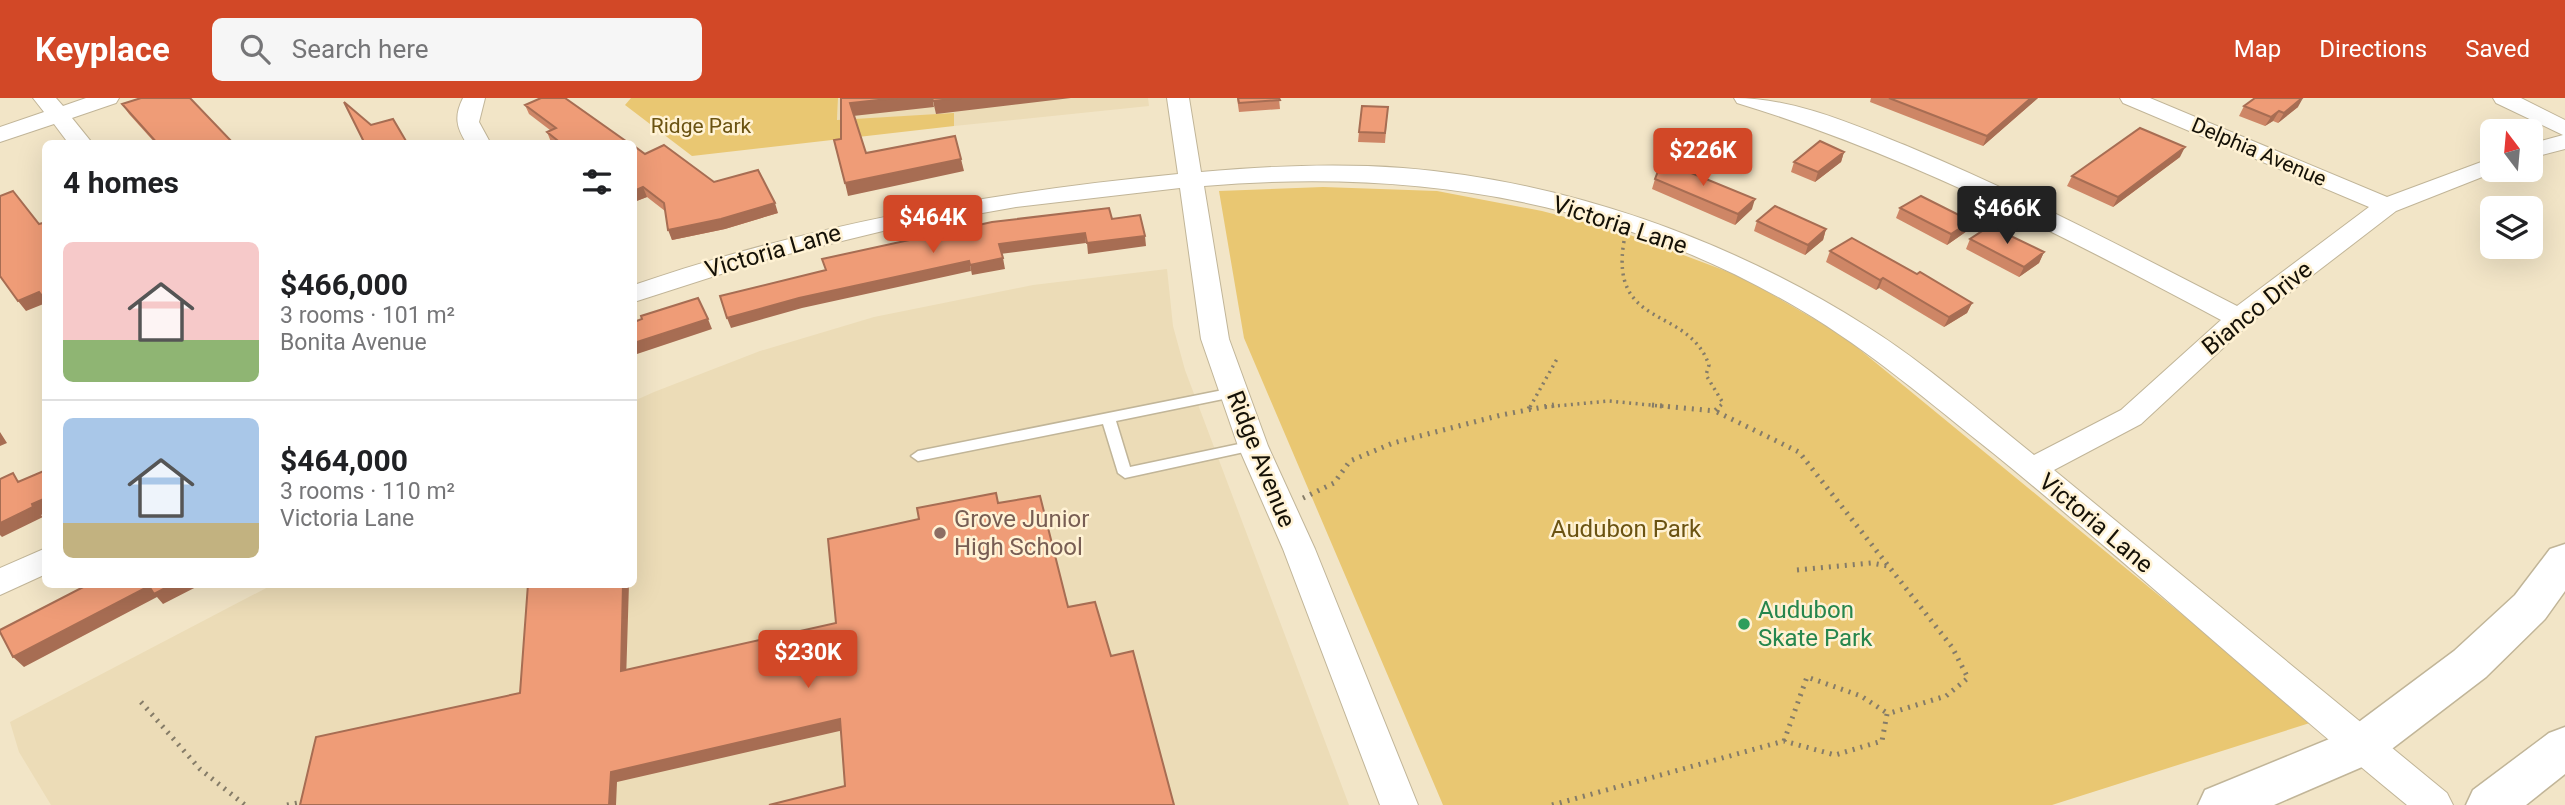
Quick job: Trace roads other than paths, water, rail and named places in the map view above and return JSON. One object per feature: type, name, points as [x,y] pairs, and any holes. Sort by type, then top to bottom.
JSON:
[{"type":"street","points":[[0,135],[52,106],[108,98]]},
{"type":"street","points":[[474,98],[467,112],[469,131],[477,140]]},
{"type":"street","name":"Ridge Avenue","points":[[1178,98],[1215,339],[1253,446],[1399,805]]},
{"type":"street","points":[[1745,98],[1777,107],[1917,159],[2071,231],[2239,318]]},
{"type":"street","name":"Delphia Avenue","points":[[2131,98],[2386,206]]},
{"type":"street","points":[[2504,98],[2565,129]]},
{"type":"street","points":[[52,106],[79,140]]},
{"type":"street","points":[[2543,148],[2565,142]]},
{"type":"street","name":"Bianco Drive","points":[[2032,469],[2131,417],[2239,318],[2386,206],[2480,169]]},
{"type":"street","name":"Victoria Lane","points":[[639,285],[820,235],[957,206],[1033,195],[1190,180],[1324,172],[1438,179],[1558,202],[1636,226],[1751,271],[1857,332],[2032,469],[2360,747],[2434,805]]},
{"type":"street","points":[[2222,805],[2360,747],[2470,664],[2530,607],[2565,559]]},
{"type":"street","points":[[0,582],[42,562]]},
{"type":"street","points":[[2490,805],[2565,747]]},
{"type":"lane","points":[[918,456],[1233,393]]},
{"type":"lane","points":[[1108,418],[1125,473],[1253,446]]},
{"type":"place","name":"Grove Junior High School","points":[[940,533]]},
{"type":"place","name":"Audubon Skate Park","points":[[1744,624]]},
{"type":"park label","name":"Ridge Park","points":[[701,126]]},
{"type":"park label","name":"Audubon Park","points":[[1626,529]]}]
